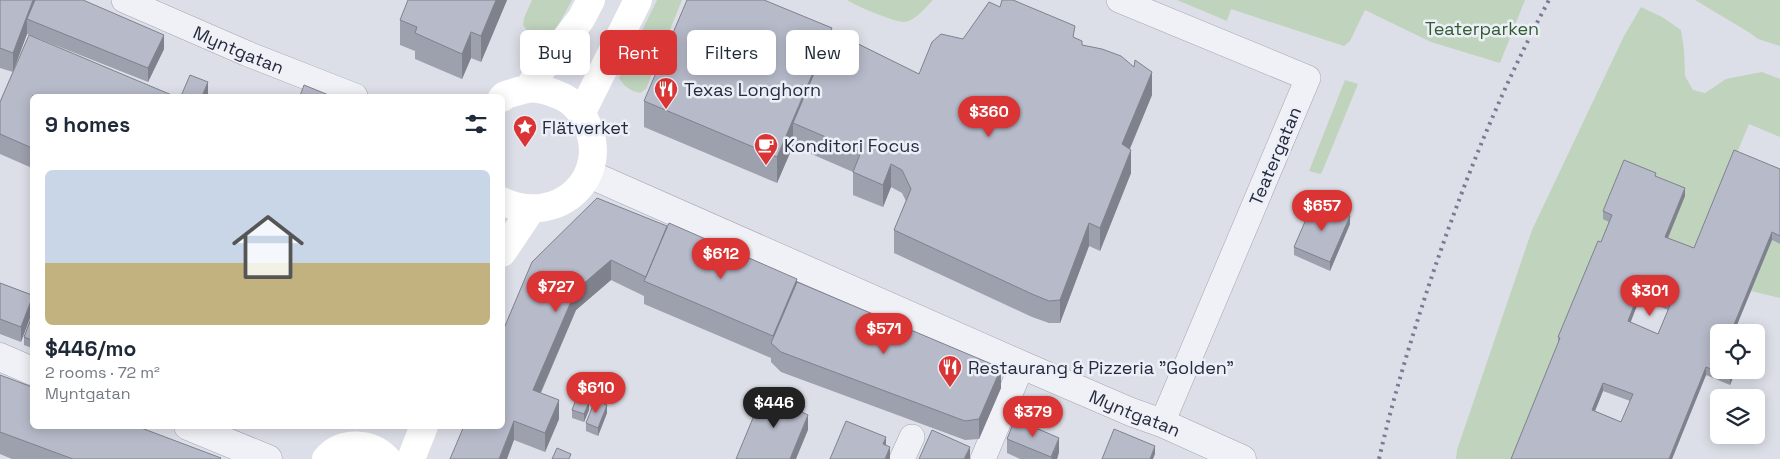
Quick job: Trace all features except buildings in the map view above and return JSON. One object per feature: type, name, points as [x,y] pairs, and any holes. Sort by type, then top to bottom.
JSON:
[{"type":"main road","points":[[529,89],[534,79],[581,19],[591,0]]},
{"type":"main road","points":[[582,112],[638,0]]},
{"type":"main road","points":[[505,95],[529,89],[549,91],[567,99],[582,112],[591,131],[594,153],[589,174],[575,193],[555,206],[531,210],[516,208],[505,203]]},
{"type":"main road","points":[[505,249],[531,210]]},
{"type":"main road","points":[[410,459],[423,429]]},
{"type":"main road","points":[[326,459],[330,454],[362,436],[369,447],[382,453],[387,459]]},
{"type":"street","name":"Myntgatan","points":[[124,0],[248,54],[350,94]]},
{"type":"street","name":"Teatergatan","points":[[1119,0],[1308,78],[1162,423]]},
{"type":"street","name":"Myntgatan","points":[[589,174],[1022,365],[1131,412],[1162,423],[1242,459]]},
{"type":"street","points":[[0,357],[30,370]]},
{"type":"street","points":[[983,459],[1022,365]]},
{"type":"street","points":[[195,429],[268,459]]},
{"type":"green space","points":[[532,0],[572,0],[556,30],[527,30],[523,25]]},
{"type":"green space","points":[[657,0],[682,0],[670,30],[642,30]]},
{"type":"green space","points":[[847,0],[933,0],[917,16],[909,21],[900,22],[876,14]]},
{"type":"green space","name":"Teaterparken","points":[[1177,0],[1525,0],[1500,63],[1431,42],[1365,10],[1350,41],[1344,46],[1231,9],[1227,21]]},
{"type":"green space","points":[[1695,0],[1780,0],[1780,46],[1758,39]]},
{"type":"green space","points":[[1641,7],[1662,17],[1681,30],[1685,76],[1693,90],[1705,93],[1726,79],[1762,72],[1780,79],[1780,137],[1749,124],[1694,256],[1612,223],[1514,459],[1456,459],[1457,450],[1532,230],[1624,36]]},
{"type":"green space","points":[[620,75],[652,75],[646,89],[640,93],[628,88],[619,78]]},
{"type":"green space","points":[[1345,80],[1358,84],[1322,172],[1320,174],[1309,171]]},
{"type":"green space","points":[[1772,240],[1780,244],[1780,298],[1751,291]]},
{"type":"railway","points":[[1379,459],[1407,353],[1453,216],[1497,107],[1549,0]]},
{"type":"place","name":"Texas Longhorn","points":[[666,110]]},
{"type":"place","name":"Flätverket","points":[[525,148]]},
{"type":"place","name":"Konditori Focus","points":[[766,166]]},
{"type":"place","name":"Restaurang & Pizzeria \"Golden\"","points":[[950,388]]}]
